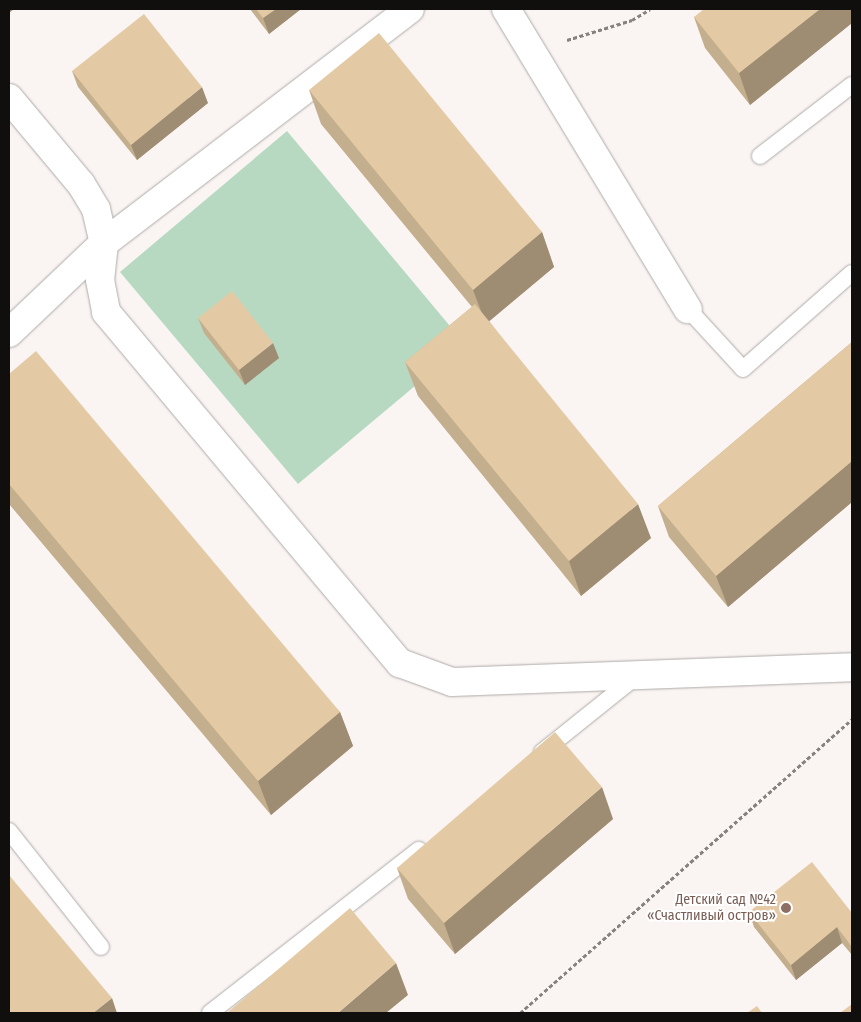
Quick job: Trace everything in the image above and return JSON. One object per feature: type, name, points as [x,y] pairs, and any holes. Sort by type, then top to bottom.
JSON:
[{"type":"street","points":[[9,333],[104,243],[410,9]]},
{"type":"street","points":[[506,9],[533,50],[688,309]]},
{"type":"street","points":[[9,98],[91,199],[101,221],[104,243],[100,280],[106,312],[400,663],[452,682],[852,667]]},
{"type":"lane","points":[[760,156],[852,85]]},
{"type":"lane","points":[[688,309],[743,369],[852,273]]},
{"type":"lane","points":[[530,762],[638,675]]},
{"type":"lane","points":[[9,831],[101,946]]},
{"type":"lane","points":[[210,1013],[429,842]]},
{"type":"path","points":[[533,50],[632,20],[650,9]]},
{"type":"path","points":[[520,1013],[852,719]]},
{"type":"green space","points":[[287,131],[465,344],[298,484],[120,272]]},
{"type":"building","points":[[256,9],[276,9],[263,18]]},
{"type":"building","points":[[704,9],[820,9],[739,73],[694,17]]},
{"type":"building","points":[[144,14],[202,87],[131,145],[72,71]]},
{"type":"building","points":[[379,33],[542,232],[473,290],[309,90]]},
{"type":"building","points":[[232,291],[273,343],[239,370],[198,318]]},
{"type":"building","points":[[475,304],[638,504],[569,561],[405,362]]},
{"type":"building","points":[[852,342],[852,461],[716,576],[658,506]]},
{"type":"building","points":[[36,351],[340,712],[258,781],[9,484],[9,374]]},
{"type":"building","points":[[555,732],[602,787],[444,923],[397,868]]},
{"type":"building","points":[[812,862],[852,913],[852,947],[837,927],[791,965],[749,912]]},
{"type":"building","points":[[9,875],[112,998],[93,1013],[11,1013],[9,1010]]},
{"type":"building","points":[[350,908],[396,963],[338,1013],[227,1013]]},
{"type":"building","points":[[852,1004],[852,1013],[840,1013]]},
{"type":"building","points":[[757,1006],[762,1013],[747,1013]]},
{"type":"place","name":"Детский сад №42 «Счастливый остров»","points":[[786,908]]}]
